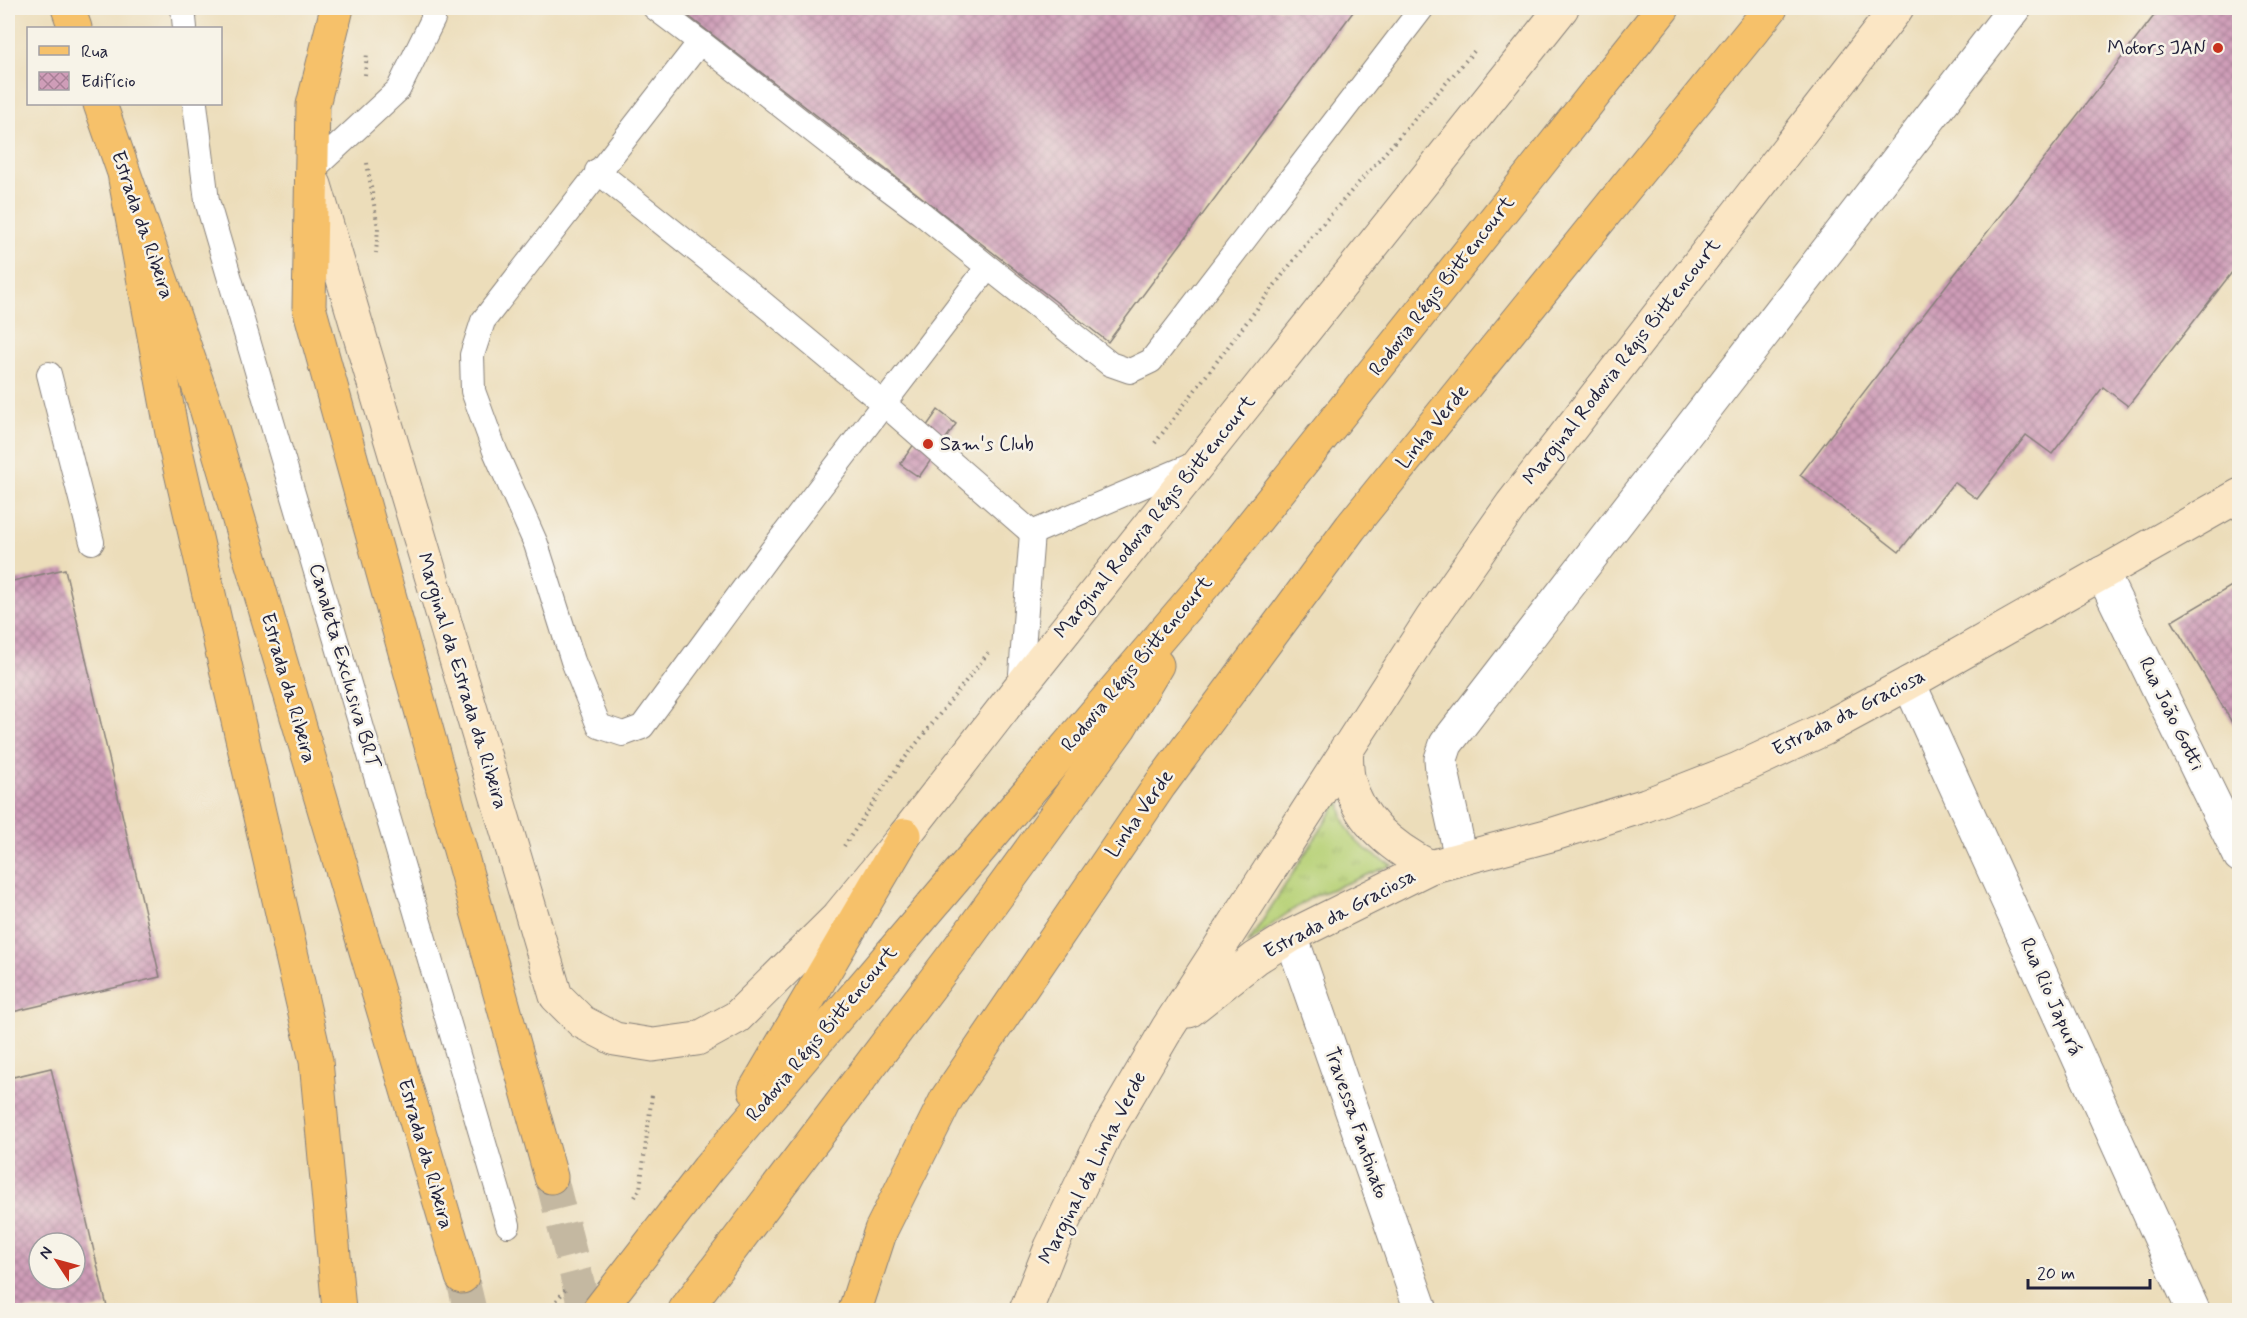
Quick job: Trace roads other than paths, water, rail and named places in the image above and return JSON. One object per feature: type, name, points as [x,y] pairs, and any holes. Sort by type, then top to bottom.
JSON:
[{"type":"main road","points":[[68,8],[75,27]]},
{"type":"main road","points":[[337,8],[313,105],[309,307],[551,1176]]},
{"type":"main road","name":"Marginal Rodovia Régis Bittencourt","points":[[737,1017],[837,918],[905,835],[1020,687],[1562,8]]},
{"type":"main road","name":"Rodovia Régis Bittencourt","points":[[599,1311],[708,1169],[1205,584],[1663,8]]},
{"type":"main road","name":"Linha Verde","points":[[855,1311],[881,1230],[947,1098],[1160,785],[1351,527],[1771,8]]},
{"type":"main road","name":"Marginal Rodovia Régis Bittencourt","points":[[1167,1029],[1432,618],[1512,504],[1897,8]]},
{"type":"main road","name":"Estrada da Ribeira","points":[[100,105],[206,408],[462,1277]]},
{"type":"main road","name":"Marginal da Estrada da Ribeira","points":[[311,171],[556,996],[582,1022],[615,1039],[653,1046],[697,1039],[737,1017]]},
{"type":"main road","points":[[125,179],[172,433],[316,1061],[339,1311]]},
{"type":"main road","name":"Estrada da Graciosa","points":[[1167,1029],[1229,978],[1291,936],[1430,867],[1554,834],[1656,801],[1736,770],[1824,729],[1909,683],[2240,495]]},
{"type":"main road","points":[[685,1311],[959,948],[1120,727],[1205,584]]},
{"type":"main road","name":"Estrada da Graciosa","points":[[1346,749],[1349,781],[1357,802],[1375,828],[1403,853],[1430,867]]},
{"type":"main road","points":[[708,1169],[905,835]]},
{"type":"main road","name":"Marginal da Linha Verde","points":[[1026,1311],[1051,1246],[1107,1133],[1167,1029]]},
{"type":"street","points":[[1461,858],[1442,771],[1441,759],[1446,744],[2015,8]]},
{"type":"street","name":"Rua João Gotti","points":[[2102,573],[2240,856]]},
{"type":"street","name":"Rua Rio Japurá","points":[[1909,683],[2193,1311]]},
{"type":"street","name":"Travessa Fantinato","points":[[1291,936],[1421,1311]]},
{"type":"lane","points":[[183,8],[185,27]]},
{"type":"lane","points":[[311,171],[398,90],[433,19],[433,8]]},
{"type":"lane","points":[[655,8],[921,213],[1110,364],[1130,371],[1151,361],[1422,8]]},
{"type":"lane","points":[[700,42],[597,171],[483,321],[472,355],[473,391],[495,451],[536,544],[573,661],[599,726],[623,734],[642,727],[883,403],[988,267]]},
{"type":"lane","name":"Canaleta Exclusiva BRT","points":[[195,105],[207,201],[508,1225]]},
{"type":"lane","points":[[597,171],[883,403],[1032,533]]},
{"type":"lane","points":[[49,374],[92,542]]},
{"type":"lane","points":[[1032,533],[1199,462]]},
{"type":"lane","points":[[1020,687],[1032,533]]},
{"type":"tunnel","points":[[551,1177],[585,1310]]},
{"type":"tunnel","points":[[462,1277],[470,1310]]},
{"type":"place","name":"Motors JAN","points":[[2218,48]]},
{"type":"place","name":"Sam's Club","points":[[928,444]]}]
